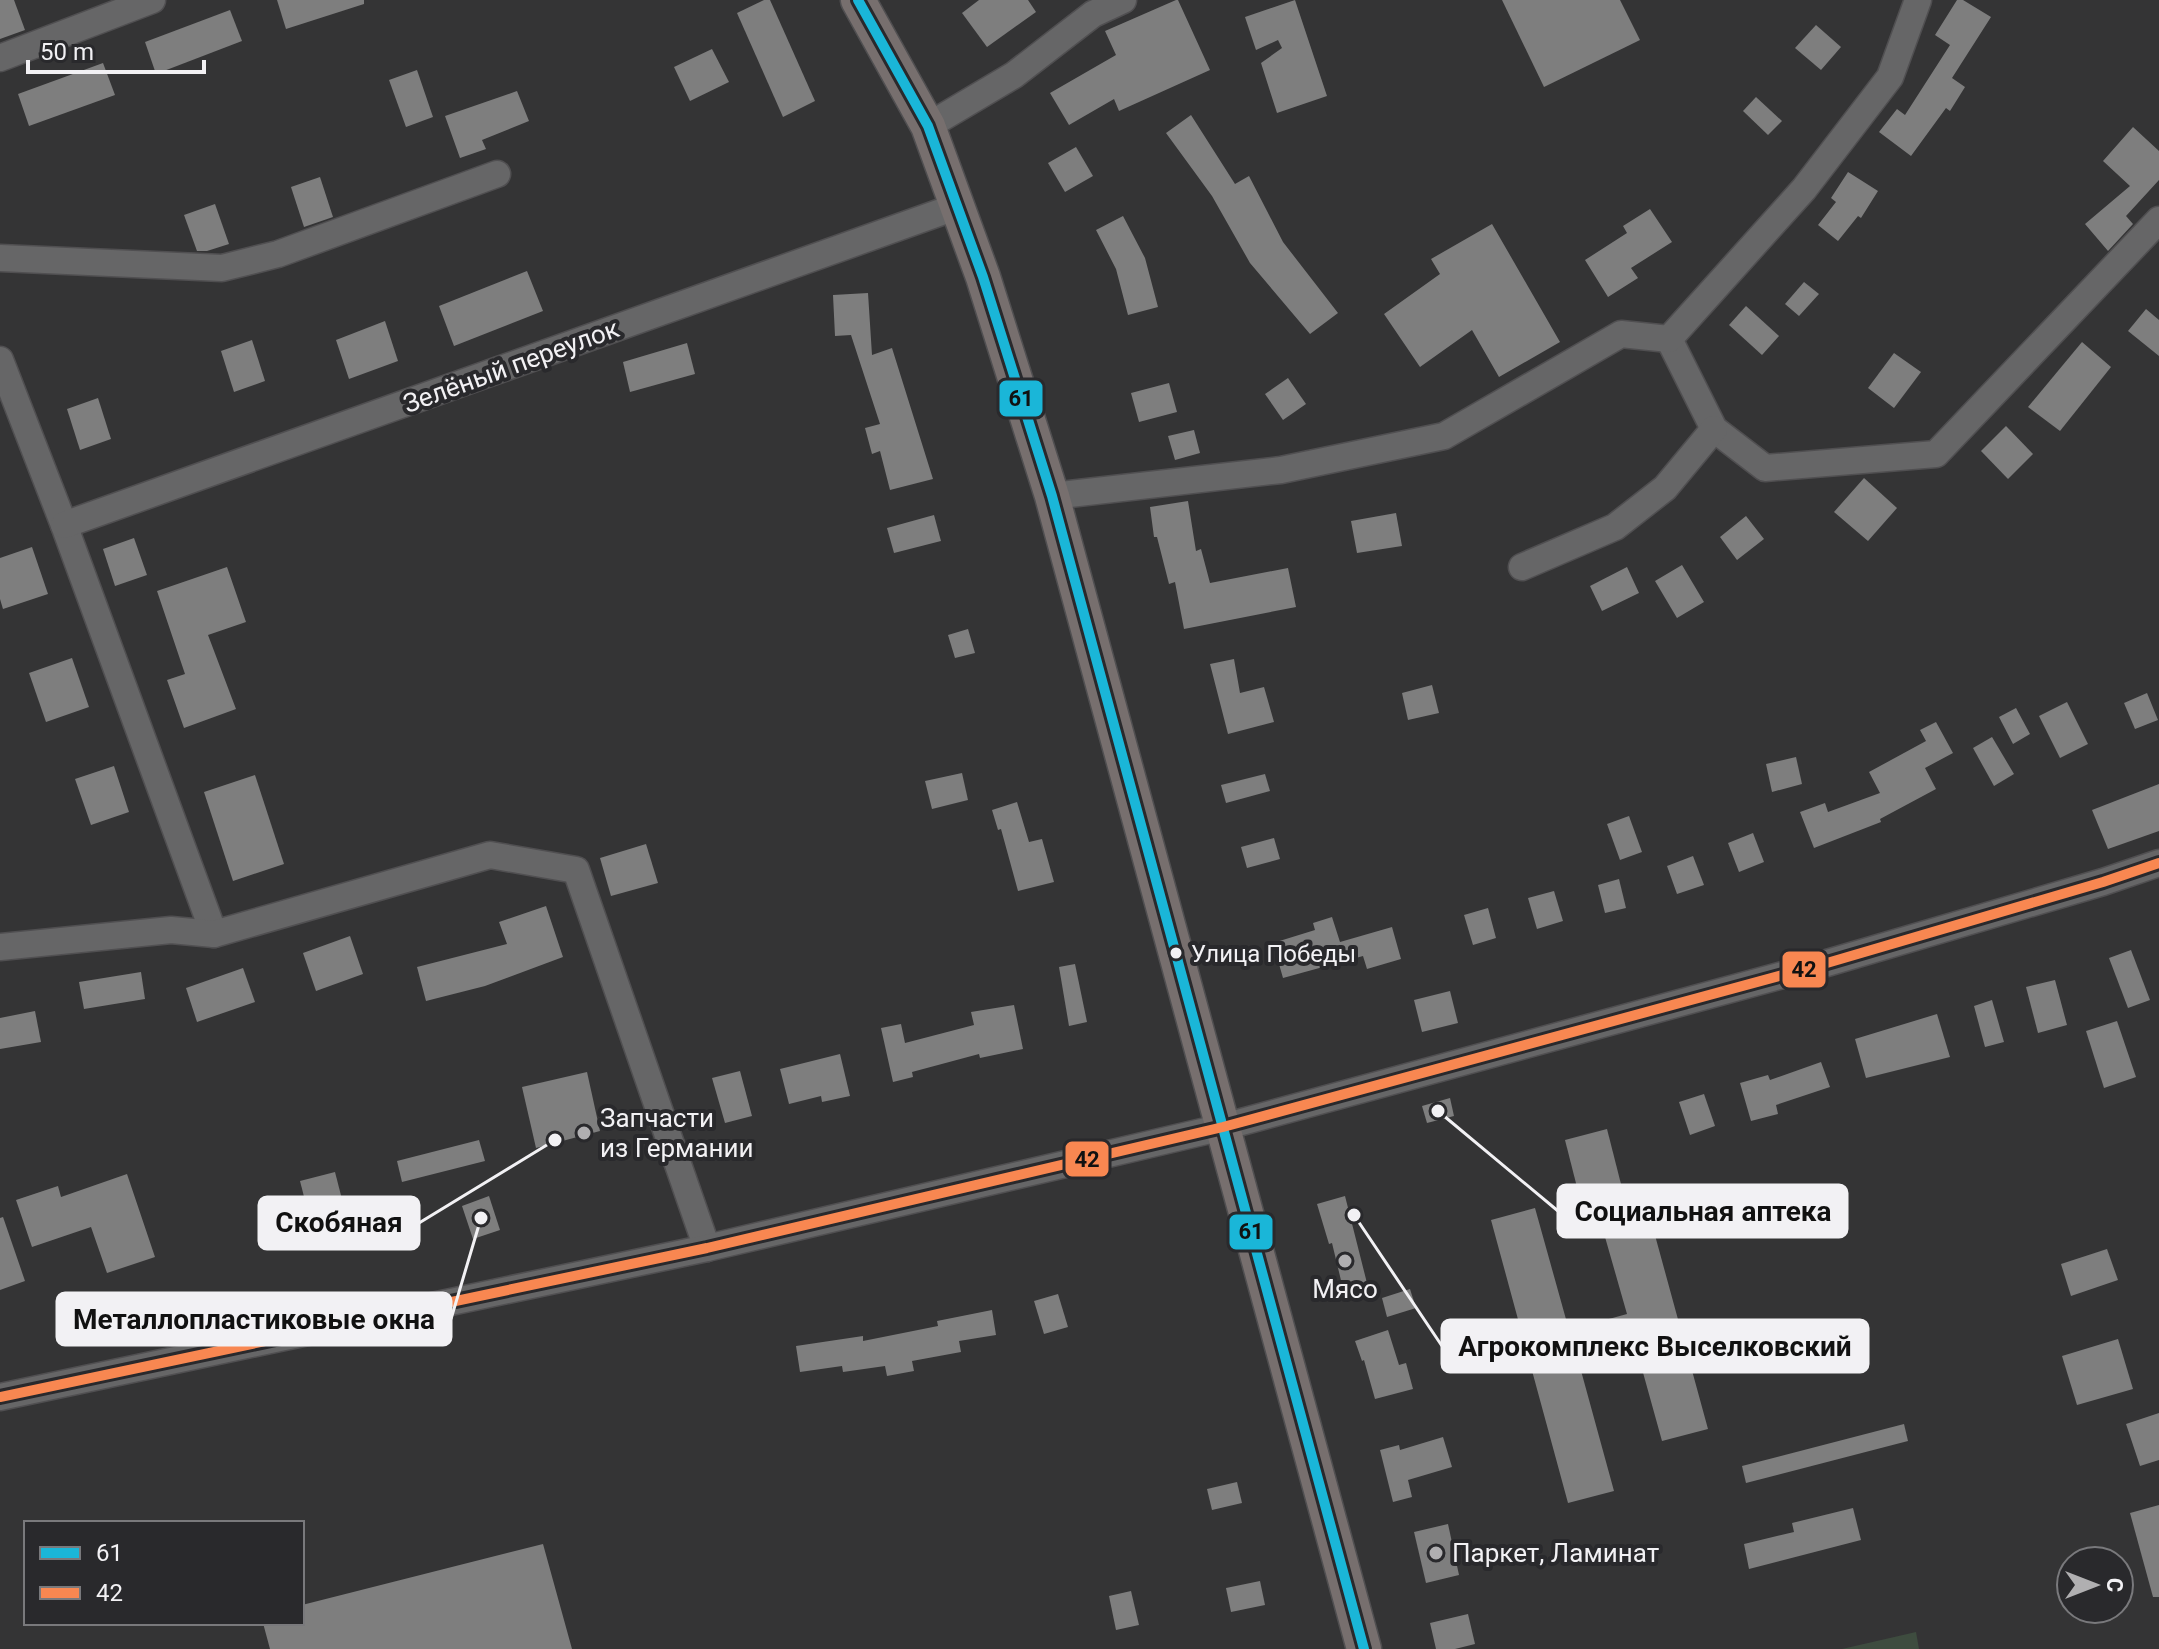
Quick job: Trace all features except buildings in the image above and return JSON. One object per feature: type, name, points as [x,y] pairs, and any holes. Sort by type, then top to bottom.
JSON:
[{"type":"main road","points":[[858,0],[928,126],[958,206],[1052,496],[1364,1649]]},
{"type":"street","points":[[0,58],[152,0]]},
{"type":"street","points":[[928,126],[1014,75],[1093,14],[1123,0]]},
{"type":"street","points":[[1669,339],[1804,189],[1890,77],[1918,0]]},
{"type":"street","points":[[0,258],[222,268],[278,254],[497,174]]},
{"type":"street","name":"Зелёный переулок","points":[[64,525],[958,206]]},
{"type":"street","points":[[1669,339],[1714,429],[1765,468],[1936,454],[2159,220]]},
{"type":"street","points":[[1052,496],[1281,470],[1444,436],[1621,334],[1669,339]]},
{"type":"street","points":[[0,360],[214,934]]},
{"type":"street","points":[[1522,567],[1615,527],[1665,488],[1714,429]]},
{"type":"street","points":[[0,947],[171,930],[214,934],[490,855],[576,870],[707,1248]]},
{"type":"street","points":[[0,1397],[707,1248],[1223,1127],[1827,963],[2159,863]]},
{"type":"green space","points":[[1916,1632],[1919,1649],[1842,1649]]},
{"type":"transit line","name":"61","points":[[858,0],[928,126],[983,277],[1052,496],[1364,1649]]},
{"type":"transit line","name":"42","points":[[0,1397],[707,1248],[1223,1127],[1827,963],[2159,863]]},
{"type":"place","name":"Улица Победы","points":[[1176,953]]},
{"type":"place","name":"Социальная аптека","points":[[1438,1111]]},
{"type":"place","name":"Запчасти из Германии","points":[[584,1133]]},
{"type":"place","name":"Скобяная","points":[[555,1140]]},
{"type":"place","name":"Агрокомплекс Выселковский","points":[[1354,1215]]},
{"type":"place","name":"Металлопластиковые окна","points":[[481,1218]]},
{"type":"place","name":"Мясо","points":[[1345,1261]]},
{"type":"place","name":"Паркет, Ламинат","points":[[1436,1553]]}]
